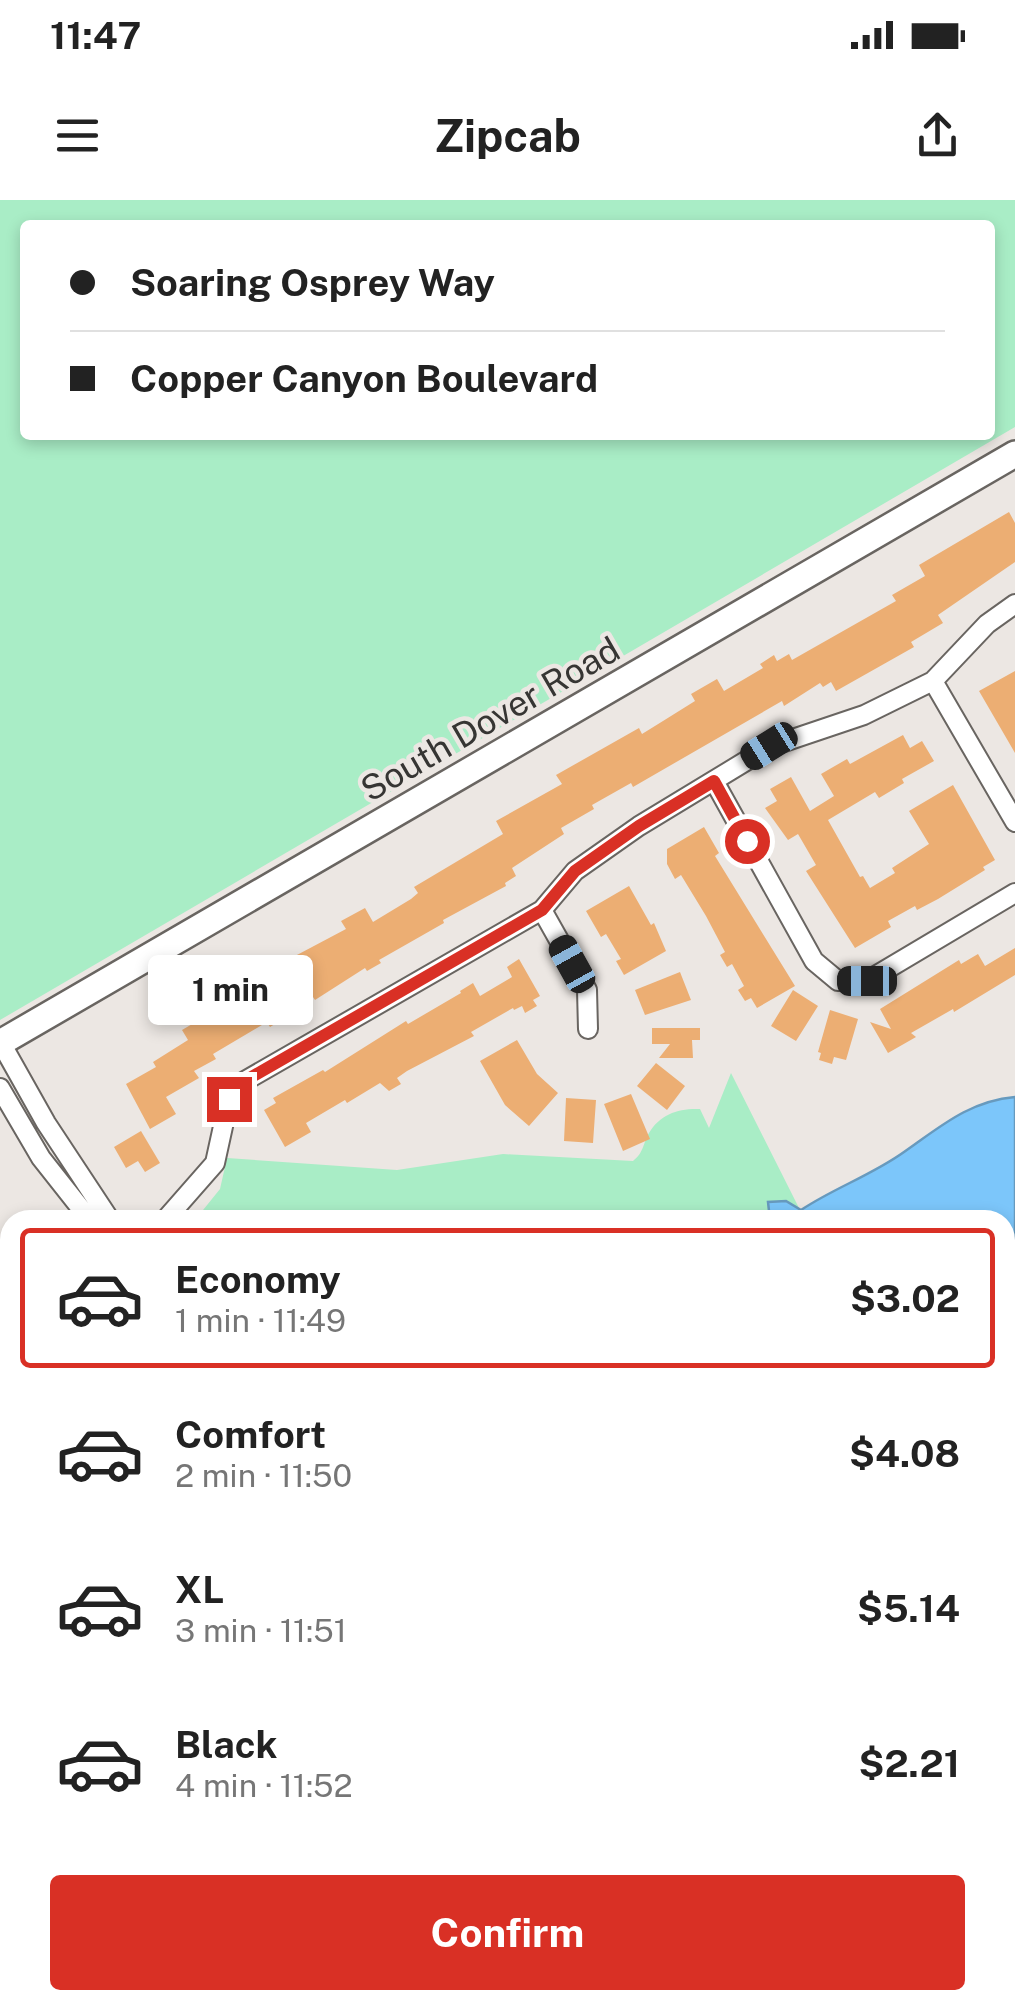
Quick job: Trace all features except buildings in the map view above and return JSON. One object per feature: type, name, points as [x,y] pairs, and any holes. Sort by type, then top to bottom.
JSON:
[{"type":"street","name":"South Dover Road","points":[[0,1043],[1015,454]]},
{"type":"street","points":[[174,1210],[215,1163],[229,1099],[243,1082],[542,910],[575,871],[639,826],[769,746],[864,714],[933,681],[986,624],[1015,604]]},
{"type":"street","points":[[933,681],[1015,822]]},
{"type":"street","points":[[714,781],[814,961],[838,981],[867,981],[1015,893]]},
{"type":"street","points":[[542,910],[588,990],[588,1028]]},
{"type":"street","points":[[0,1043],[46,1123],[103,1210]]},
{"type":"street","points":[[0,1088],[41,1158],[82,1210]]},
{"type":"green space","points":[[0,200],[1015,200],[1015,427],[995,439],[995,220],[20,220],[20,440],[993,440],[0,1020]]},
{"type":"green space","points":[[731,1073],[799,1208],[786,1201],[768,1202],[769,1210],[203,1210],[220,1189],[227,1158],[397,1170],[503,1154],[633,1161],[653,1126],[671,1114],[700,1109],[709,1128]]},
{"type":"water","points":[[1015,1097],[1015,1210],[801,1210],[892,1160],[956,1117],[998,1099]]},
{"type":"water","points":[[786,1201],[801,1210],[769,1210],[768,1202]]},
{"type":"route","points":[[229,1099],[243,1082],[542,910],[575,871],[714,781],[747,841]]}]
